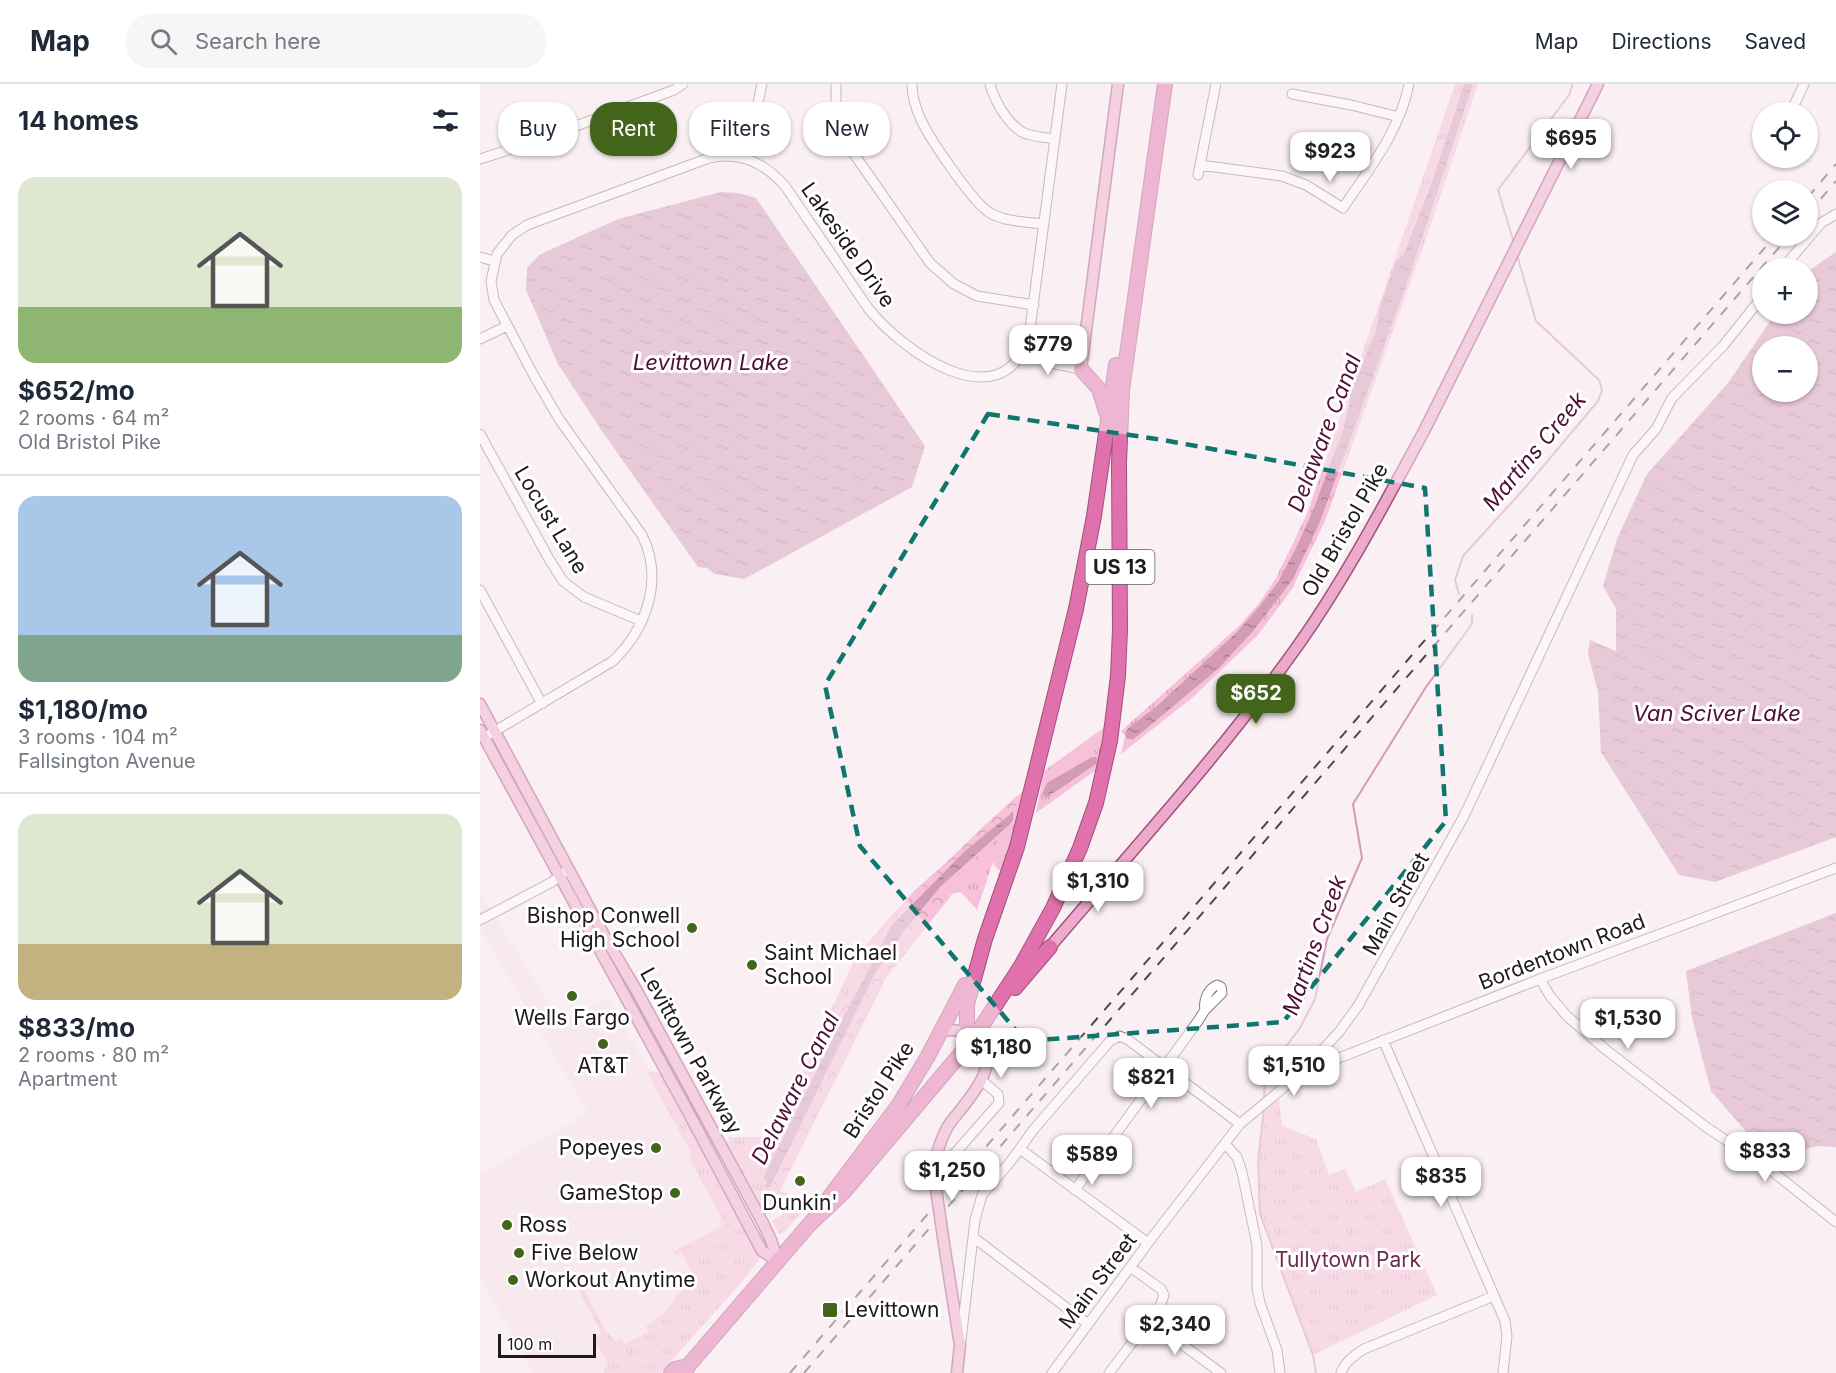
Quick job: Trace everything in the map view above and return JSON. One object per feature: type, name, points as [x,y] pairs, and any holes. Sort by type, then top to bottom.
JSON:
[{"type":"highway","name":"US 13","points":[[985,939],[1020,837],[1076,609],[1094,516],[1156,84]]},
{"type":"highway","name":"US 13","points":[[974,1038],[1037,938],[1072,869],[1096,803],[1110,741],[1117,692],[1120,629],[1119,463],[1122,390],[1165,84]]},
{"type":"highway","points":[[1081,369],[1093,380],[1101,394],[1107,427]]},
{"type":"highway","points":[[974,1038],[967,1024],[966,1010],[985,939]]},
{"type":"highway","name":"Bristol Pike","points":[[671,1373],[675,1369],[687,1369],[810,1224],[886,1123],[942,1031],[985,939]]},
{"type":"highway","points":[[984,1023],[1050,947]]},
{"type":"highway","name":"Bristol Pike","points":[[810,1224],[842,1194],[974,1038]]},
{"type":"highway","points":[[957,1059],[962,1055],[972,1053],[982,1055],[987,1060]]},
{"type":"main road","points":[[1081,369],[1118,84]]},
{"type":"main road","name":"Old Bristol Pike","points":[[1050,947],[1260,697],[1309,630],[1351,561],[1424,431],[1598,84]]},
{"type":"main road","name":"Levittown Parkway","points":[[480,704],[604,937],[638,993],[763,1223],[778,1262]]},
{"type":"main road","name":"Levittown Parkway","points":[[482,734],[762,1251],[778,1262]]},
{"type":"main road","points":[[942,1031],[959,1030],[974,1038],[982,1045],[987,1060],[986,1070],[981,1080],[948,1128],[935,1161],[934,1182],[960,1345],[957,1373]]},
{"type":"street","points":[[480,159],[674,90],[683,84]]},
{"type":"street","points":[[746,159],[762,84]]},
{"type":"street","points":[[836,84],[836,111],[846,141],[930,263],[954,284],[977,296],[1034,305]]},
{"type":"street","points":[[912,84],[921,121],[975,201],[996,216],[1044,224]]},
{"type":"street","points":[[990,84],[994,96],[1016,128],[1029,135],[1055,139]]},
{"type":"street","points":[[1062,84],[1034,305],[1025,349],[1055,364],[1081,369]]},
{"type":"street","points":[[1216,84],[1199,170],[1282,176],[1306,185],[1343,208],[1391,135],[1409,84]]},
{"type":"street","points":[[1796,102],[1804,84]]},
{"type":"street","points":[[1292,94],[1399,117]]},
{"type":"street","name":"Lakeside Drive","points":[[494,261],[506,241],[527,225],[710,158],[725,156],[746,159],[763,166],[778,178],[873,314],[883,326],[910,347],[951,371],[964,376],[982,378],[1010,368],[1025,349]]},
{"type":"street","points":[[1791,258],[1821,223],[1836,214]]},
{"type":"street","points":[[480,257],[494,261],[491,275],[492,288],[498,309],[564,426],[633,521],[647,546],[652,567],[652,588],[641,621],[627,646],[613,661],[495,731],[482,734]]},
{"type":"street","name":"Main Street","points":[[1052,1373],[1240,1124],[1302,1073],[1351,1017],[1402,930],[1464,816],[1633,455],[1656,429],[1672,398],[1723,346],[1752,310]]},
{"type":"street","points":[[480,339],[507,326]]},
{"type":"street","name":"Locust Lane","points":[[480,434],[563,580],[584,597],[641,621]]},
{"type":"street","points":[[480,590],[542,704]]},
{"type":"street","name":"Bordentown Road","points":[[1302,1073],[1540,979],[1836,868]]},
{"type":"street","points":[[480,920],[570,870]]},
{"type":"street","points":[[1540,979],[1550,996],[1573,1021],[1706,1127],[1768,1168],[1836,1222]]},
{"type":"street","points":[[1075,1190],[1205,1010]]},
{"type":"street","points":[[960,1345],[977,1208],[982,1195],[1034,1129],[1116,1036],[1122,1036],[1240,1124]]},
{"type":"street","points":[[1383,1040],[1507,1330],[1503,1373]]},
{"type":"street","points":[[918,1180],[956,1152],[999,1103],[998,1094],[981,1080]]},
{"type":"street","points":[[1225,1144],[1240,1162],[1257,1245],[1257,1288],[1277,1350],[1280,1372]]},
{"type":"street","points":[[1020,1149],[1148,1243]]},
{"type":"street","points":[[973,1238],[1088,1324]]},
{"type":"street","points":[[1109,1373],[1164,1298],[1163,1291],[1155,1283],[1130,1267]]},
{"type":"street","points":[[1341,1373],[1344,1365],[1364,1349],[1494,1296]]},
{"type":"street","points":[[1151,1318],[1160,1329],[1221,1373]]},
{"type":"highlighted area","points":[[988,414],[1163,440],[1425,488],[1446,821],[1283,1022],[1025,1041],[860,846],[825,685]]},
{"type":"shaded area","points":[[480,893],[562,1024],[607,998],[760,1257],[748,1274],[661,1373],[533,1373],[480,1276],[480,1174],[588,1113],[480,929]]},
{"type":"green space","points":[[1455,84],[1478,84],[1426,239],[1325,521],[1292,589],[1258,635],[1192,698],[1121,754],[1125,736],[1121,731],[1239,626],[1260,602],[1276,578],[1307,514]]},
{"type":"green space","points":[[1106,726],[1096,770],[1036,813],[1044,771]]},
{"type":"green space","points":[[1024,790],[1004,871],[997,869],[993,862],[977,910],[961,892],[950,896],[898,958],[868,1007],[777,1190],[787,1193],[788,1198],[769,1212],[763,1212],[721,1138],[730,1142],[728,1137],[773,1137],[856,956],[915,890],[996,818],[1015,807]]},
{"type":"green space","points":[[1024,790],[1013,812],[966,850],[892,925],[763,1178],[758,1177],[883,924]]},
{"type":"green space","points":[[1013,820],[1013,826],[943,889],[950,897],[886,978],[780,1191],[770,1187],[876,971],[904,931],[940,887]]},
{"type":"green space","points":[[652,1071],[662,1074],[760,1259],[660,1373],[604,1373],[608,1365],[595,1340],[601,1332],[575,1284],[577,1275],[585,1279],[581,1284],[605,1329],[616,1342],[621,1339],[625,1344],[648,1332],[646,1326],[670,1306],[687,1279],[685,1274],[691,1271],[681,1252],[675,1255],[671,1247],[675,1251],[722,1226],[720,1221],[722,1218],[692,1164],[690,1151],[647,1073]]},
{"type":"green space","name":"Tullytown Park","points":[[1279,1099],[1282,1126],[1316,1139],[1329,1175],[1345,1169],[1356,1192],[1385,1179],[1437,1295],[1313,1355],[1260,1214],[1258,1161],[1264,1111]]},
{"type":"green space","points":[[806,1198],[807,1207],[783,1233],[779,1234],[772,1221]]},
{"type":"water","points":[[1464,84],[1473,84],[1409,277],[1319,524],[1293,579],[1254,630],[1219,668],[1140,734],[1133,739],[1127,739],[1125,733],[1129,727],[1156,707],[1236,633],[1278,582],[1296,548],[1312,513],[1344,427],[1350,391],[1376,331],[1380,307],[1396,261],[1403,256],[1431,185]]},
{"type":"water","name":"Levittown Lake","points":[[721,192],[738,193],[756,198],[925,446],[912,487],[744,579],[715,574],[707,568],[698,567],[602,431],[558,364],[526,290],[527,268],[539,255],[618,219]]},
{"type":"water","name":"Van Sciver Lake","points":[[1836,252],[1836,837],[1715,882],[1679,875],[1601,752],[1598,692],[1588,654],[1590,640],[1616,651],[1616,609],[1603,586],[1617,539],[1647,474],[1728,383],[1752,348],[1752,402],[1818,402],[1818,336],[1760,336],[1768,324],[1818,324],[1818,264]]},
{"type":"water","points":[[1092,757],[1097,757],[1096,764],[1046,798],[1042,794],[1047,783]]},
{"type":"water","points":[[1013,812],[1013,820],[1009,825],[940,887],[904,931],[876,971],[770,1187],[766,1188],[764,1185],[768,1183],[763,1178],[892,925],[966,850]]},
{"type":"water","points":[[1836,913],[1836,1147],[1818,1146],[1778,1155],[1749,1135],[1711,1091],[1692,1018],[1686,971]]},
{"type":"waterway","name":"Martins Creek","points":[[1514,243],[1498,190],[1569,95],[1573,84]]},
{"type":"waterway","name":"Martins Creek","points":[[1459,594],[1455,580],[1463,556],[1524,489],[1598,401],[1602,390],[1599,380],[1536,321],[1517,255]]},
{"type":"waterway","name":"Martins Creek","points":[[1264,1101],[1265,1074],[1300,1028],[1315,999],[1327,939],[1362,858],[1353,804],[1426,687],[1472,624],[1472,615]]},
{"type":"waterway","name":"Martins Creek","points":[[1264,1109],[1258,1161],[1260,1214],[1313,1355],[1316,1373]]},
{"type":"railway","points":[[1818,185],[1836,164]]},
{"type":"railway","points":[[1818,202],[1836,181]]},
{"type":"railway","points":[[790,1373],[1766,246]]},
{"type":"railway","points":[[804,1373],[1780,246]]},
{"type":"place","name":"Bishop Conwell High School","points":[[692,928]]},
{"type":"place","name":"Saint Michael School","points":[[752,965]]},
{"type":"place","name":"Wells Fargo","points":[[572,996]]},
{"type":"place","name":"AT&T","points":[[603,1044]]},
{"type":"place","name":"Popeyes","points":[[656,1148]]},
{"type":"place","name":"Dunkin'","points":[[800,1181]]},
{"type":"place","name":"GameStop","points":[[675,1193]]},
{"type":"place","name":"Ross","points":[[507,1225]]},
{"type":"place","name":"Five Below","points":[[519,1253]]},
{"type":"place","name":"Workout Anytime","points":[[513,1280]]},
{"type":"place","name":"Levittown","points":[[830,1310]]},
{"type":"water label","name":"Delaware Canal","points":[[1324,433]]},
{"type":"water label","name":"Delaware Canal","points":[[795,1088]]}]
